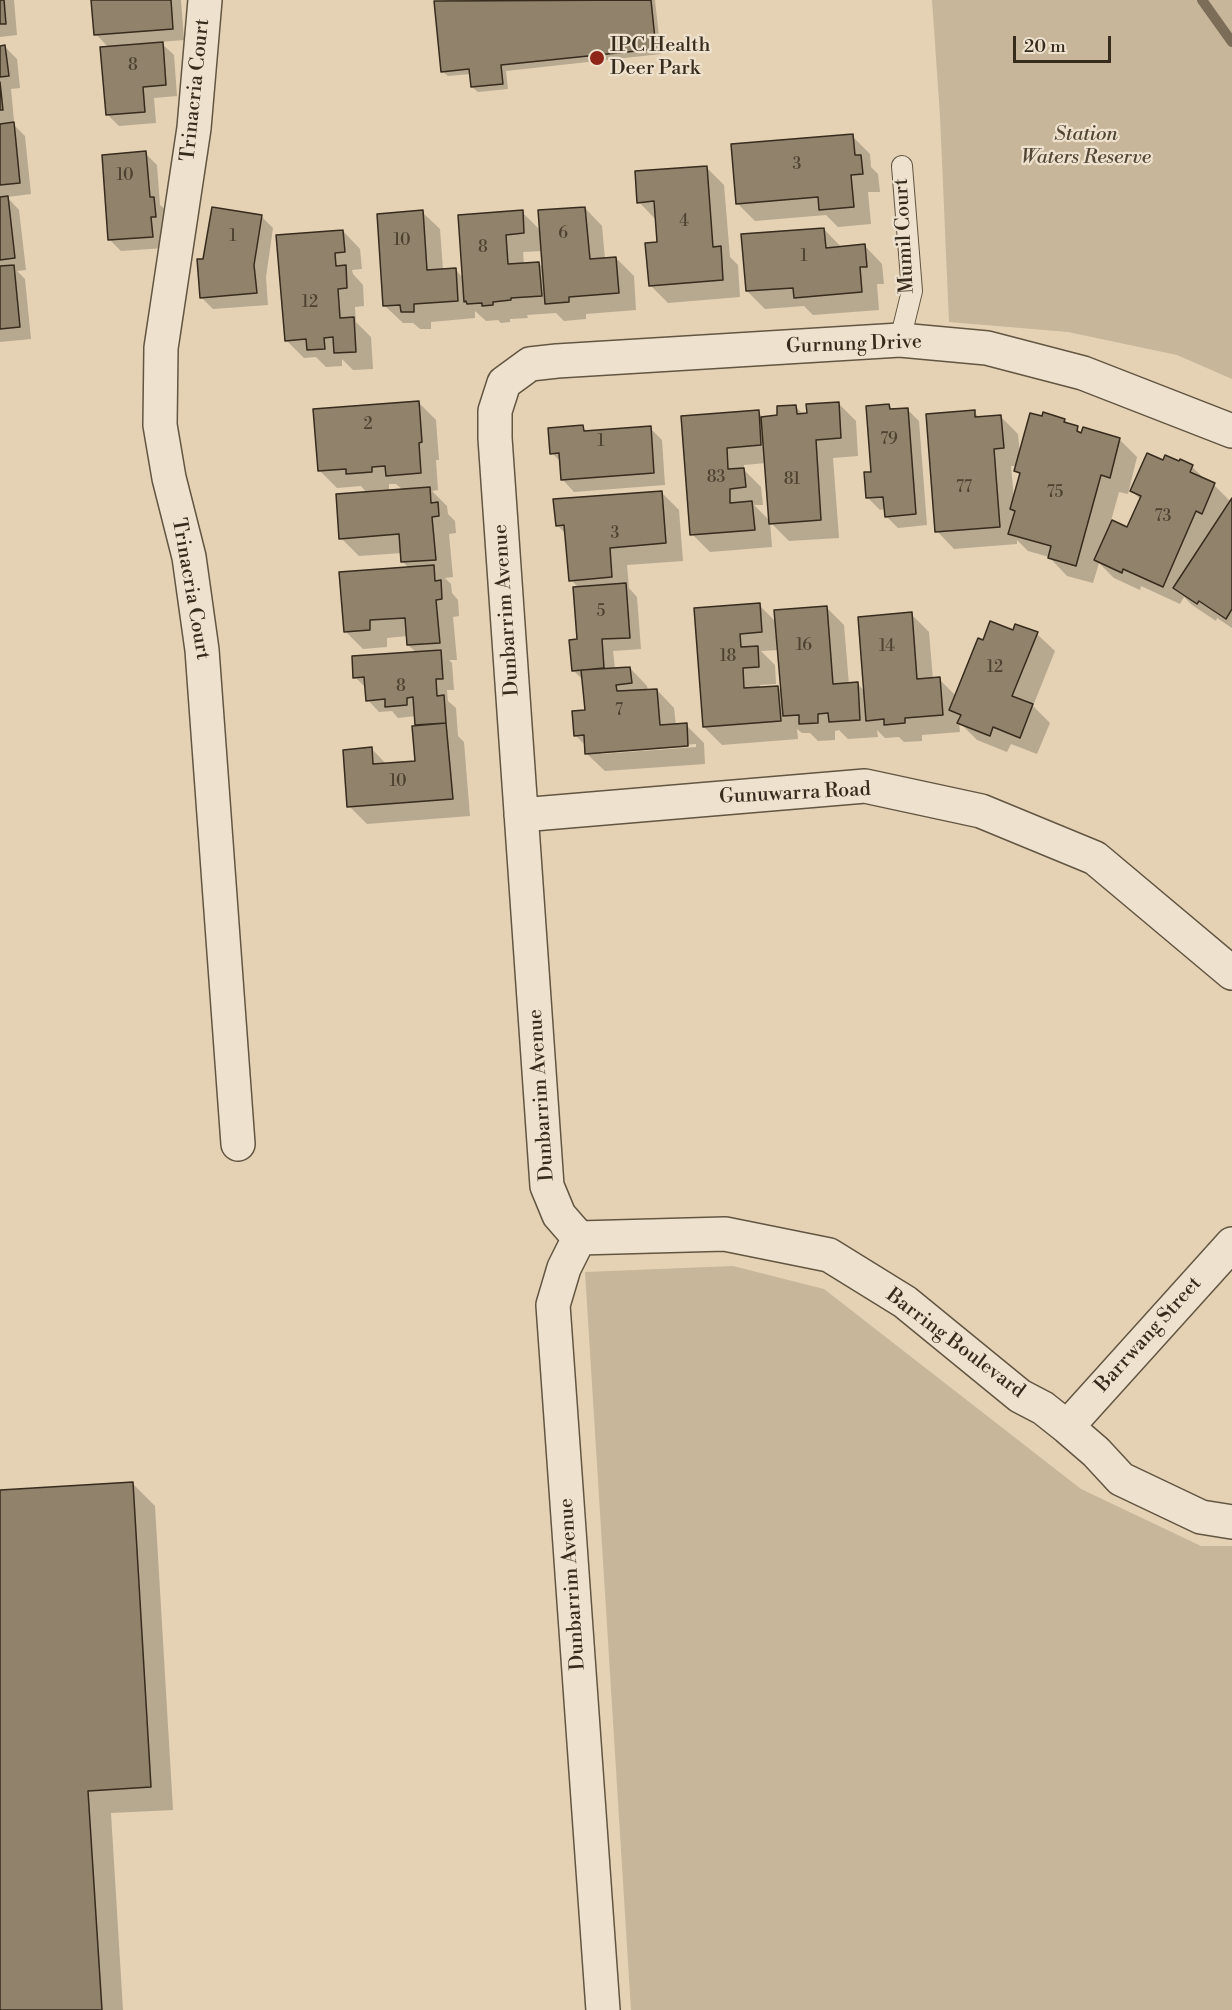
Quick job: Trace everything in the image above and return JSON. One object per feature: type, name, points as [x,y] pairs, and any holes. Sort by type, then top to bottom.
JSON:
[{"type":"street","name":"Trinacria Court","points":[[204,0],[194,128],[161,348],[160,425],[168,478],[189,557],[202,650],[238,1144]]},
{"type":"street","name":"Gurnung Drive","points":[[504,383],[530,364],[557,361],[900,340],[987,348],[1083,373],[1232,431]]},
{"type":"street","name":"Dunbarrim Avenue","points":[[504,383],[495,411],[495,438],[547,1186],[559,1215],[579,1238],[564,1268],[553,1305],[603,2010]]},
{"type":"street","name":"Gunuwarra Road","points":[[521,816],[865,786],[981,811],[1095,858],[1232,973]]},
{"type":"street","name":"Barring Boulevard","points":[[579,1238],[724,1234],[829,1256],[905,1302],[1020,1396],[1043,1408],[1067,1426],[1121,1479],[1201,1517],[1232,1522]]},
{"type":"street","name":"Barrwang Street","points":[[1067,1426],[1232,1244]]},
{"type":"lane","name":"Mumil Court","points":[[900,340],[912,291],[902,166]]},
{"type":"green space","name":"Station Waters Reserve","points":[[932,0],[1232,0],[1232,379],[1177,355],[1068,332],[949,322],[940,116]]},
{"type":"green space","points":[[733,1266],[824,1289],[1081,1489],[1201,1546],[1232,1546],[1232,2010],[631,2010],[585,1272]]},
{"type":"building","points":[[0,0],[4,0],[6,24],[0,24]]},
{"type":"building","points":[[91,0],[171,0],[173,29],[94,35]]},
{"type":"building","points":[[651,0],[656,49],[501,65],[503,84],[471,87],[469,69],[441,72],[434,1]]},
{"type":"building","points":[[163,42],[166,85],[143,87],[145,112],[106,115],[100,47]]},
{"type":"building","points":[[5,45],[9,76],[0,77],[0,46]]},
{"type":"building","points":[[0,82],[3,110],[0,110]]},
{"type":"building","points":[[14,122],[20,183],[0,185],[0,124]]},
{"type":"building","points":[[853,134],[855,155],[861,155],[863,174],[851,175],[854,207],[819,210],[818,197],[736,204],[731,144]]},
{"type":"building","points":[[146,151],[150,197],[154,197],[156,217],[151,217],[153,237],[108,240],[102,155]]},
{"type":"building","points":[[707,166],[713,247],[721,246],[723,280],[649,286],[645,243],[657,242],[654,201],[637,203],[635,171]]},
{"type":"building","points":[[8,196],[15,258],[0,260],[0,197]]},
{"type":"building","points":[[212,207],[262,215],[254,265],[257,293],[200,298],[197,259],[203,259]]},
{"type":"building","points":[[585,207],[590,259],[616,257],[619,293],[569,297],[569,302],[545,304],[538,210]]},
{"type":"building","points":[[423,210],[427,270],[456,268],[458,301],[414,304],[414,312],[401,312],[400,305],[383,306],[377,214]]},
{"type":"building","points":[[523,210],[524,233],[506,235],[508,264],[539,262],[542,296],[511,298],[511,300],[493,302],[493,305],[467,304],[466,301],[464,302],[458,215]]},
{"type":"building","points":[[824,228],[826,248],[865,244],[867,267],[860,267],[862,292],[794,298],[793,288],[746,291],[741,234]]},
{"type":"building","points":[[343,230],[345,252],[335,253],[336,266],[346,265],[347,288],[338,289],[340,318],[354,317],[356,352],[334,353],[333,337],[324,338],[325,349],[307,350],[306,339],[285,341],[276,235]]},
{"type":"building","points":[[14,265],[20,327],[0,329],[0,266]]},
{"type":"building","points":[[419,401],[422,442],[419,443],[421,473],[386,476],[385,466],[372,467],[372,472],[346,474],[346,469],[318,471],[313,409]]},
{"type":"building","points":[[839,402],[841,438],[816,440],[821,520],[769,524],[761,417],[777,415],[777,406],[796,405],[797,414],[807,413],[806,404]]},
{"type":"building","points":[[889,404],[890,409],[908,408],[916,514],[885,517],[883,497],[866,498],[864,472],[871,472],[866,406]]},
{"type":"building","points":[[759,410],[761,445],[727,448],[728,469],[744,468],[746,487],[730,489],[730,503],[752,501],[755,530],[690,535],[681,416]]},
{"type":"building","points":[[975,410],[975,417],[1001,415],[1004,448],[994,449],[1000,527],[935,532],[926,414]]},
{"type":"building","points":[[1043,412],[1078,426],[1077,431],[1081,433],[1083,427],[1120,438],[1110,478],[1101,475],[1076,566],[1048,558],[1051,546],[1008,534],[1015,511],[1010,509],[1020,473],[1014,471],[1030,413],[1042,416]]},
{"type":"building","points":[[583,425],[584,431],[651,426],[654,473],[561,480],[559,453],[550,454],[548,428]]},
{"type":"building","points":[[1147,453],[1163,460],[1165,455],[1179,461],[1180,459],[1193,465],[1190,472],[1215,483],[1202,514],[1196,511],[1163,587],[1123,569],[1122,573],[1094,560],[1112,520],[1127,527],[1141,496],[1130,491]]},
{"type":"building","points":[[430,487],[431,503],[438,502],[439,516],[432,517],[436,560],[401,562],[399,534],[339,539],[336,494]]},
{"type":"building","points":[[662,491],[666,543],[610,548],[612,577],[569,581],[564,525],[556,526],[553,499]]},
{"type":"building","points":[[1232,498],[1232,609],[1226,619],[1199,601],[1197,604],[1173,588]]},
{"type":"building","points":[[434,565],[435,581],[441,580],[442,599],[436,600],[440,643],[407,645],[405,618],[370,620],[370,630],[344,632],[339,572]]},
{"type":"building","points":[[626,583],[630,638],[602,639],[604,668],[572,671],[569,640],[577,639],[573,587]]},
{"type":"building","points":[[760,603],[762,632],[740,634],[741,647],[758,646],[759,667],[743,668],[744,688],[778,686],[781,721],[703,727],[694,608]]},
{"type":"building","points":[[827,606],[833,684],[858,682],[860,720],[829,722],[828,713],[818,714],[818,723],[799,724],[799,715],[783,716],[774,610]]},
{"type":"building","points":[[912,612],[917,679],[940,677],[943,715],[905,718],[905,723],[884,725],[884,719],[866,721],[858,617]]},
{"type":"building","points":[[990,621],[1013,630],[1015,624],[1038,632],[1012,696],[1033,704],[1020,738],[993,727],[990,736],[957,723],[961,715],[949,710],[978,638],[983,640]]},
{"type":"building","points":[[441,650],[443,679],[436,679],[437,696],[444,695],[446,723],[415,725],[413,697],[407,698],[407,705],[385,707],[385,699],[366,701],[364,677],[353,678],[352,656]]},
{"type":"building","points":[[630,667],[632,683],[616,685],[617,691],[657,689],[660,725],[687,723],[688,746],[585,754],[584,735],[574,736],[572,711],[585,710],[581,670]]},
{"type":"building","points":[[446,723],[453,799],[347,807],[343,750],[372,747],[373,764],[415,761],[412,726]]},
{"type":"building","points":[[133,1482],[151,1787],[88,1791],[102,2010],[0,2010],[0,1490]]},
{"type":"waterway","points":[[1202,0],[1232,42]]},
{"type":"place","name":"IPC Health Deer Park","points":[[597,58]]}]
